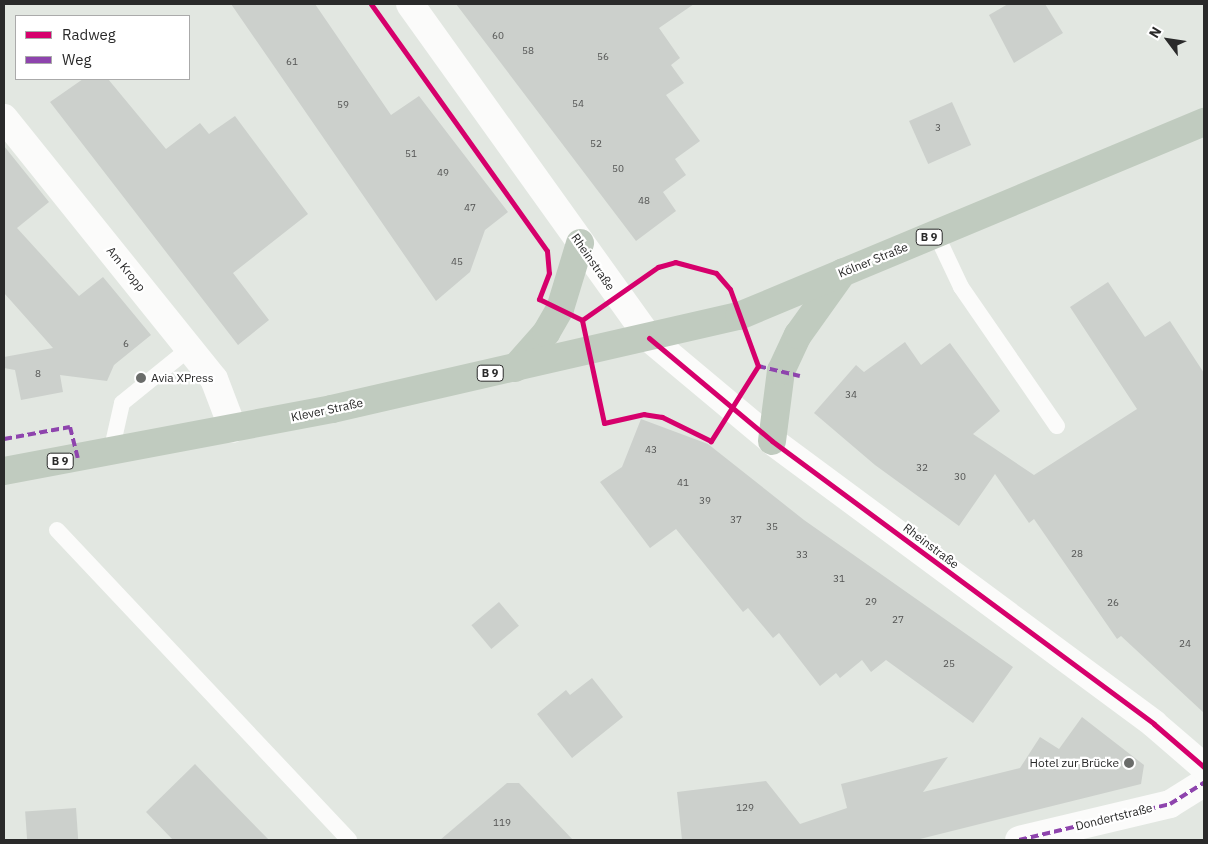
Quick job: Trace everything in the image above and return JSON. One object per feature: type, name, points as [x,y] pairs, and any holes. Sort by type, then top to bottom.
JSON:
[{"type":"main road","name":"Kölner Straße","points":[[649,338],[739,316],[1204,122]]},
{"type":"main road","points":[[515,368],[546,333],[560,309],[580,243]]},
{"type":"main road","points":[[772,441],[780,371],[798,335],[843,272]]},
{"type":"main road","name":"Klever Straße","points":[[4,471],[233,429],[649,338]]},
{"type":"street","name":"Rheinstraße","points":[[410,4],[649,338],[772,441],[1154,724],[1204,767]]},
{"type":"street","name":"Am Kropp","points":[[4,118],[214,379],[233,429]]},
{"type":"street","name":"Dondertstraße","points":[[1020,840],[1170,804],[1204,783]]},
{"type":"lane","points":[[936,234],[961,287],[1057,426]]},
{"type":"lane","points":[[111,452],[122,403],[190,348]]},
{"type":"lane","points":[[57,530],[349,840]]},
{"type":"building","points":[[231,4],[315,4],[391,115],[419,96],[508,212],[485,230],[470,272],[436,301]]},
{"type":"building","points":[[456,4],[694,4],[659,28],[680,58],[671,65],[684,83],[666,95],[700,141],[675,159],[686,175],[663,192],[676,211],[636,241]]},
{"type":"building","points":[[1008,4],[1045,4],[1063,33],[1014,63],[989,15]]},
{"type":"building","points":[[82,80],[109,80],[166,149],[200,123],[209,134],[235,116],[308,214],[233,273],[269,320],[238,345],[50,102]]},
{"type":"building","points":[[952,102],[971,145],[928,164],[909,121]]},
{"type":"building","points":[[4,146],[49,202],[17,228],[79,296],[103,277],[151,335],[114,365],[107,381],[60,375],[63,392],[21,400],[15,370],[4,368],[4,357],[53,348],[4,293]]},
{"type":"building","points":[[1108,282],[1145,337],[1170,321],[1204,373],[1204,713],[1121,636],[1117,639],[1034,519],[1029,523],[995,474],[959,526],[875,465],[814,413],[856,365],[864,372],[905,342],[921,365],[950,343],[1000,411],[973,434],[1034,475],[1137,409],[1070,307]]},
{"type":"building","points":[[641,419],[708,444],[804,520],[1013,667],[973,723],[886,660],[871,672],[862,660],[840,678],[836,673],[820,686],[779,633],[773,638],[748,608],[743,612],[676,529],[650,548],[600,482],[622,467]]},
{"type":"building","points":[[499,602],[519,626],[491,649],[471,625]]},
{"type":"building","points":[[592,678],[623,717],[572,758],[537,714],[566,690],[570,695]]},
{"type":"building","points":[[1082,717],[1144,765],[1141,784],[916,840],[682,840],[677,792],[766,781],[800,824],[847,808],[841,784],[948,757],[923,792],[1020,768],[1040,737],[1059,749]]},
{"type":"building","points":[[195,764],[269,840],[173,840],[146,812]]},
{"type":"building","points":[[507,783],[519,783],[573,840],[440,840]]},
{"type":"building","points":[[76,808],[78,840],[27,840],[25,812]]},
{"type":"marked path","points":[[758,366],[800,376]]},
{"type":"marked path","points":[[4,439],[70,427],[78,458]]},
{"type":"marked path","points":[[1019,840],[1170,804],[1204,783]]},
{"type":"cycle path","points":[[371,4],[547,251],[549,273],[539,299],[582,320]]},
{"type":"cycle path","points":[[675,262],[716,273],[730,289],[758,366],[711,441],[662,417],[644,414],[604,423],[582,320],[658,267],[675,262]]},
{"type":"cycle path","points":[[649,338],[772,441],[1154,724],[1204,767]]},
{"type":"place","name":"Avia XPress","points":[[141,378]]},
{"type":"place","name":"Hotel zur Brücke","points":[[1129,763]]}]
